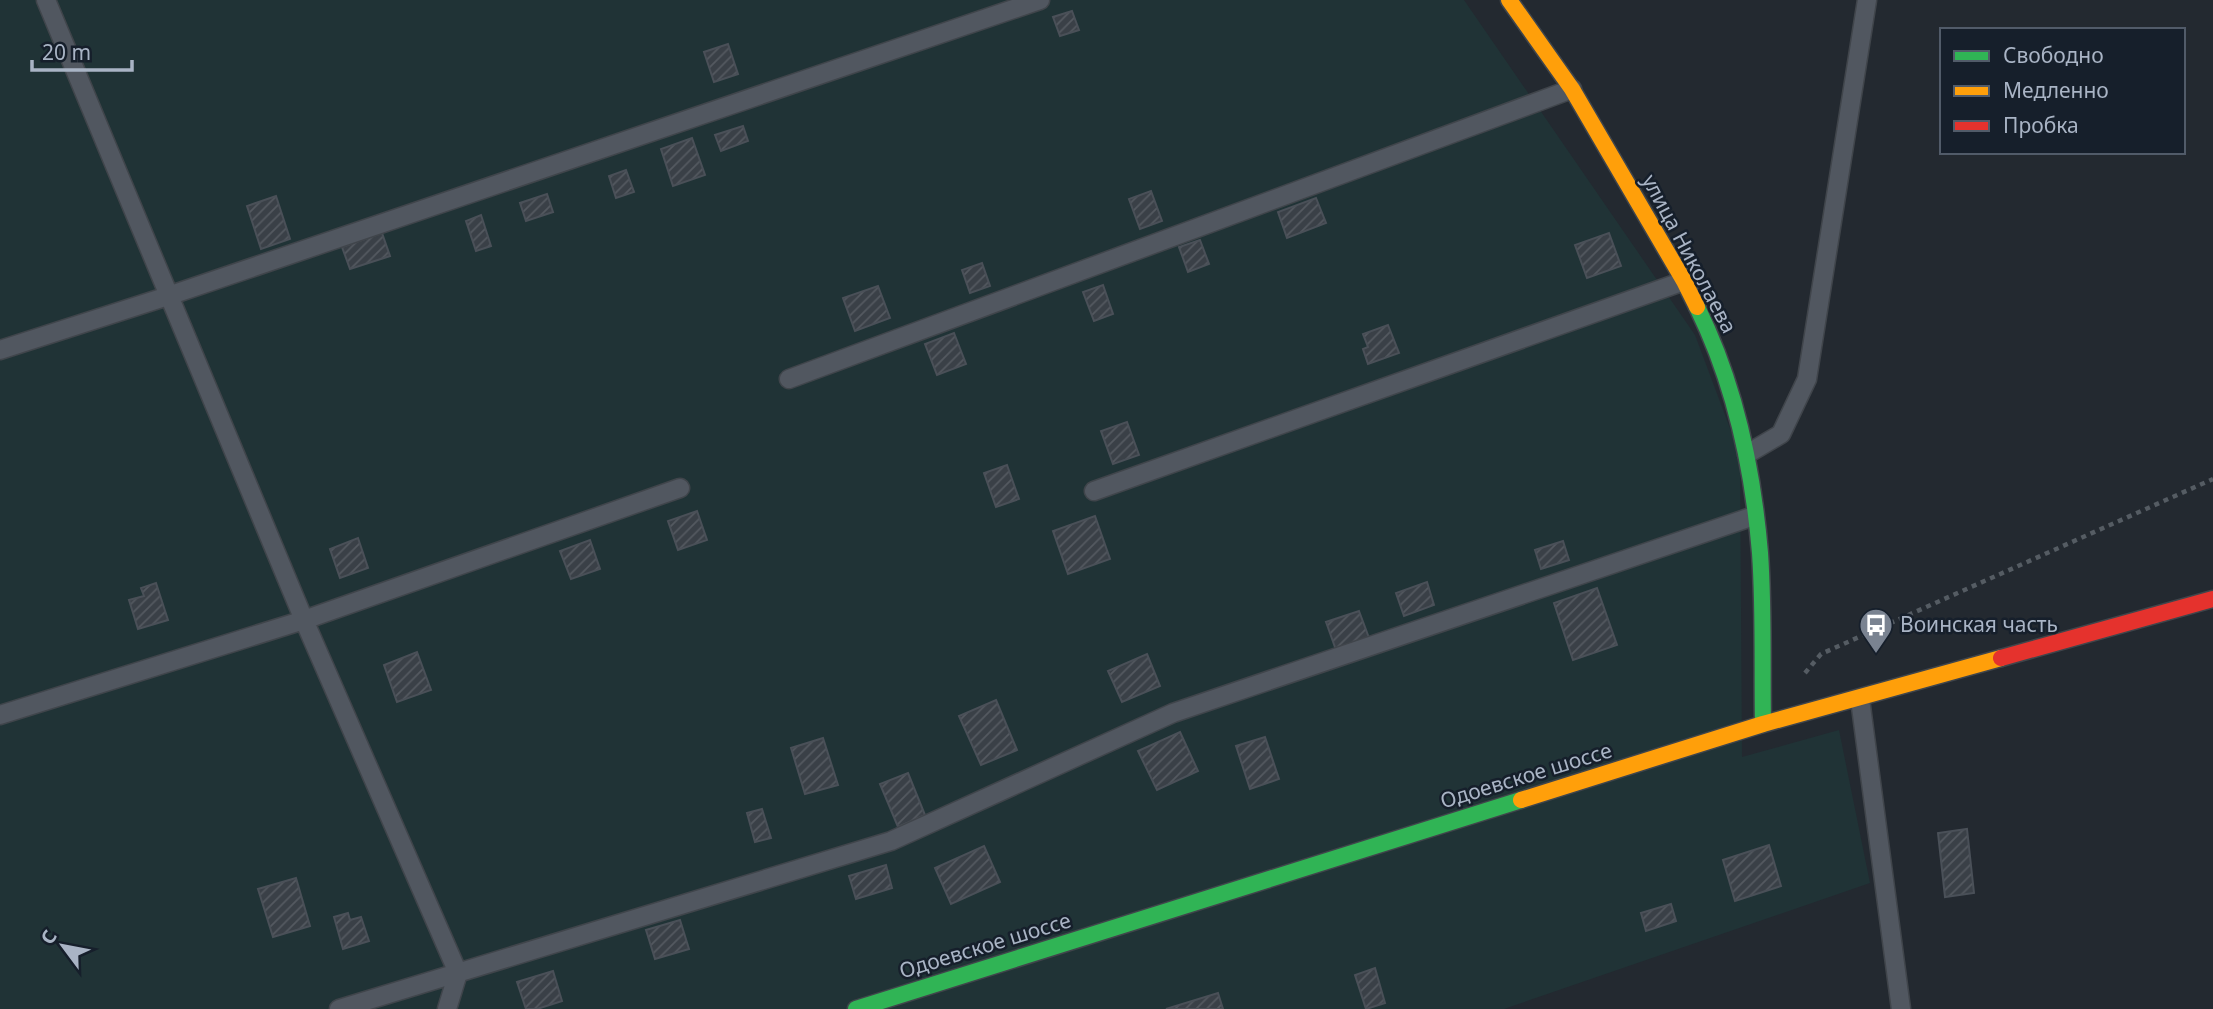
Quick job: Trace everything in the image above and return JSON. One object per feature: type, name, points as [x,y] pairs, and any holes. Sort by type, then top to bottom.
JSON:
[{"type":"main road","name":"улица Николаева","points":[[1509,0],[1573,89],[1684,281],[1713,340],[1747,454],[1760,554],[1763,724]]},
{"type":"main road","name":"Одоевское шоссе","points":[[856,1009],[1763,724],[2213,599]]},
{"type":"lane","points":[[46,0],[304,620],[458,973],[447,1009]]},
{"type":"lane","points":[[0,350],[168,296],[1040,0]]},
{"type":"lane","points":[[1747,454],[1781,434],[1807,379],[1867,0]]},
{"type":"lane","points":[[789,379],[1573,89]]},
{"type":"lane","points":[[1094,491],[1684,281]]},
{"type":"lane","points":[[0,715],[304,620],[680,488]]},
{"type":"lane","points":[[339,1009],[891,841],[1173,713],[1754,516]]},
{"type":"lane","points":[[1860,698],[1901,1009]]},
{"type":"path","points":[[1805,674],[1821,654],[2213,479]]},
{"type":"green space","points":[[0,0],[1464,0],[1695,335],[1740,455],[1742,757],[1839,730],[1870,883],[1504,1009],[0,1009]]},
{"type":"building","points":[[1072,11],[1079,30],[1060,36],[1053,17]]},
{"type":"building","points":[[728,44],[738,74],[714,82],[704,52]]},
{"type":"building","points":[[743,126],[748,141],[721,151],[715,135]]},
{"type":"building","points":[[692,138],[705,175],[673,186],[661,149]]},
{"type":"building","points":[[626,170],[634,192],[616,198],[609,176]]},
{"type":"building","points":[[1151,191],[1162,221],[1140,229],[1129,199]]},
{"type":"building","points":[[547,194],[553,212],[526,221],[520,203]]},
{"type":"building","points":[[276,196],[290,239],[261,249],[247,206]]},
{"type":"building","points":[[1316,198],[1326,223],[1287,238],[1278,212]]},
{"type":"building","points":[[481,215],[491,246],[476,251],[466,221]]},
{"type":"building","points":[[382,233],[390,256],[350,269],[342,247]]},
{"type":"building","points":[[1609,233],[1621,266],[1587,278],[1575,245]]},
{"type":"building","points":[[1200,240],[1209,264],[1188,272],[1179,247]]},
{"type":"building","points":[[982,263],[990,286],[970,293],[962,270]]},
{"type":"building","points":[[1103,285],[1113,314],[1094,321],[1083,292]]},
{"type":"building","points":[[878,286],[890,318],[855,331],[843,298]]},
{"type":"building","points":[[1388,325],[1399,353],[1368,364],[1363,349],[1368,347],[1363,334]]},
{"type":"building","points":[[954,333],[966,364],[937,375],[925,344]]},
{"type":"building","points":[[1127,422],[1139,455],[1113,464],[1101,431]]},
{"type":"building","points":[[1007,465],[1019,499],[996,507],[984,473]]},
{"type":"building","points":[[697,511],[707,540],[678,550],[668,521]]},
{"type":"building","points":[[1095,516],[1110,559],[1068,574],[1053,531]]},
{"type":"building","points":[[358,538],[368,568],[340,578],[330,549]]},
{"type":"building","points":[[590,540],[600,569],[571,579],[560,551]]},
{"type":"building","points":[[1563,541],[1569,560],[1541,569],[1535,550]]},
{"type":"building","points":[[1427,582],[1434,605],[1404,616],[1396,593]]},
{"type":"building","points":[[156,583],[168,620],[138,629],[129,600],[144,596],[141,588]]},
{"type":"building","points":[[1597,588],[1617,645],[1573,660],[1554,603]]},
{"type":"building","points":[[1359,611],[1369,638],[1336,650],[1326,622]]},
{"type":"building","points":[[417,652],[431,690],[397,702],[384,665]]},
{"type":"building","points":[[1147,654],[1160,686],[1122,702],[1108,671]]},
{"type":"building","points":[[996,700],[1017,750],[981,765],[959,716]]},
{"type":"building","points":[[1180,732],[1198,771],[1157,790],[1138,751]]},
{"type":"building","points":[[1265,737],[1279,779],[1250,789],[1236,746]]},
{"type":"building","points":[[823,738],[838,785],[805,794],[791,748]]},
{"type":"building","points":[[908,773],[925,815],[898,827],[880,784]]},
{"type":"building","points":[[762,809],[771,838],[755,842],[747,813]]},
{"type":"building","points":[[1967,829],[1974,893],[1945,897],[1938,833]]},
{"type":"building","points":[[1769,845],[1781,886],[1735,901],[1723,860]]},
{"type":"building","points":[[984,846],[1000,882],[951,904],[935,868]]},
{"type":"building","points":[[886,865],[892,888],[856,899],[849,876]]},
{"type":"building","points":[[296,878],[310,926],[273,937],[258,889]]},
{"type":"building","points":[[1671,904],[1676,921],[1646,931],[1641,913]]},
{"type":"building","points":[[348,913],[350,920],[361,917],[369,941],[343,949],[334,917]]},
{"type":"building","points":[[680,920],[689,949],[655,959],[646,930]]},
{"type":"building","points":[[1375,968],[1385,1003],[1366,1009],[1355,975]]},
{"type":"building","points":[[553,971],[562,1001],[537,1009],[526,1009],[517,982]]},
{"type":"building","points":[[1218,993],[1223,1009],[1166,1009]]},
{"type":"traffic: fast","points":[[1697,307],[1721,365],[1740,427],[1757,521],[1761,574],[1763,724]]},
{"type":"traffic: fast","points":[[856,1009],[1521,800]]},
{"type":"traffic: slow","points":[[1509,0],[1572,89],[1697,307]]},
{"type":"traffic: slow","points":[[1521,800],[1763,724],[2001,658]]},
{"type":"traffic: jam","points":[[2001,658],[2213,599]]},
{"type":"place","name":"Воинская часть","points":[[1876,655]]}]
